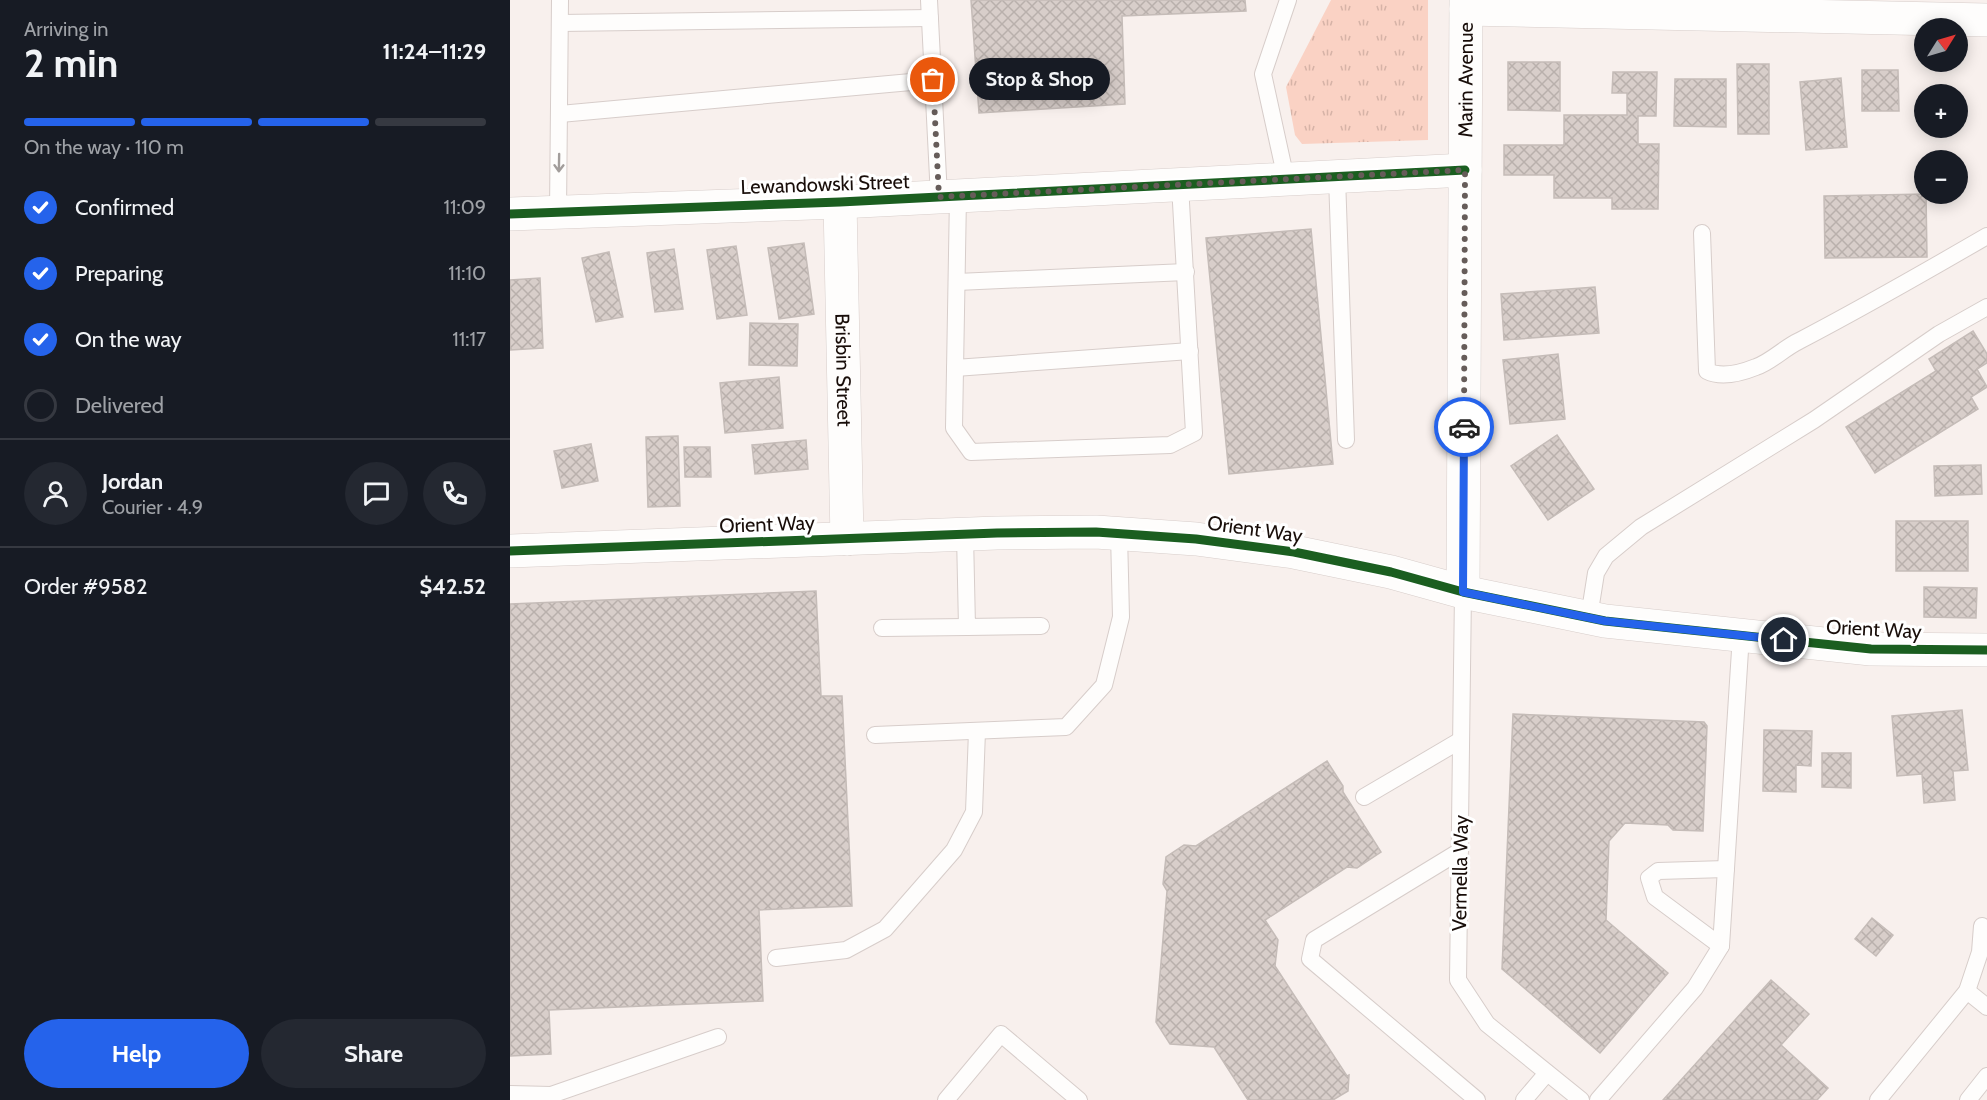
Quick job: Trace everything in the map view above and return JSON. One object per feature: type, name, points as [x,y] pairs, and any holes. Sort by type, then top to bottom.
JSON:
[{"type":"street","points":[[1466,5],[1987,20]]},
{"type":"street","name":"Marin Avenue","points":[[1463,592],[1466,5]]},
{"type":"street","name":"Lewandowski Street","points":[[510,214],[840,202],[1465,170]]},
{"type":"street","name":"Brisbin Street","points":[[840,202],[848,539]]},
{"type":"street","name":"Orient Way","points":[[510,551],[1019,532],[1119,534],[1196,539],[1294,552],[1391,572],[1463,592],[1605,621],[1871,649],[1987,650]]},
{"type":"lane","points":[[558,212],[560,0]]},
{"type":"lane","points":[[929,0],[933,80],[957,282],[954,428],[971,452],[1170,446],[1194,433],[1180,185]]},
{"type":"lane","points":[[1286,180],[1263,74],[1288,0]]},
{"type":"lane","points":[[560,23],[930,18]]},
{"type":"lane","points":[[560,114],[933,80]]},
{"type":"lane","points":[[1337,177],[1346,440]]},
{"type":"lane","points":[[1702,233],[1707,371],[1716,375],[1742,372],[1759,366],[1793,344],[1856,311],[1987,236]]},
{"type":"lane","points":[[957,282],[1186,272]]},
{"type":"lane","points":[[1589,617],[1596,573],[1606,556],[1641,527],[1814,420],[1939,334],[1987,308]]},
{"type":"lane","points":[[955,368],[1190,351]]},
{"type":"lane","points":[[875,735],[1066,727],[1104,685],[1121,617],[1119,534]]},
{"type":"lane","points":[[965,535],[967,627]]},
{"type":"lane","name":"Vermella Way","points":[[1463,592],[1458,980],[1487,1024],[1581,1100]]},
{"type":"lane","points":[[882,628],[1041,626]]},
{"type":"lane","points":[[1598,1100],[1695,988],[1721,946],[1741,635]]},
{"type":"lane","points":[[776,958],[846,950],[885,929],[954,850],[974,812],[977,731]]},
{"type":"lane","points":[[1364,797],[1461,740]]},
{"type":"lane","points":[[1460,851],[1314,940],[1310,959],[1477,1100]]},
{"type":"lane","points":[[1721,946],[1655,897],[1649,878],[1658,871],[1726,869]]},
{"type":"lane","points":[[1879,1100],[1967,991],[1980,952],[1982,926]]},
{"type":"lane","points":[[1967,991],[1987,1007]]},
{"type":"lane","points":[[946,1100],[1001,1034],[1079,1100]]},
{"type":"lane","points":[[510,1094],[551,1097],[718,1037]]},
{"type":"lane","points":[[1524,1100],[1547,1073]]},
{"type":"lane","points":[[1968,1100],[1987,1076]]},
{"type":"green space","points":[[1331,0],[1428,0],[1428,140],[1302,144],[1295,135],[1286,87]]},
{"type":"building","points":[[971,0],[1245,0],[1246,11],[1122,16],[1125,104],[979,113]]},
{"type":"building","points":[[1508,62],[1560,62],[1560,111],[1508,110]]},
{"type":"building","points":[[1737,64],[1769,64],[1769,134],[1738,134]]},
{"type":"building","points":[[1862,70],[1898,70],[1899,111],[1862,111]]},
{"type":"building","points":[[1613,72],[1657,72],[1656,116],[1638,116],[1638,144],[1659,144],[1658,209],[1612,209],[1612,198],[1554,198],[1554,175],[1504,175],[1504,145],[1564,145],[1564,115],[1627,115],[1627,93],[1612,93]]},
{"type":"building","points":[[1841,78],[1847,147],[1806,150],[1800,82]]},
{"type":"building","points":[[1675,79],[1726,79],[1726,127],[1674,126]]},
{"type":"building","points":[[1914,194],[1914,204],[1926,204],[1927,257],[1825,258],[1824,196]]},
{"type":"building","points":[[1311,229],[1333,464],[1229,474],[1206,238]]},
{"type":"building","points":[[804,243],[814,314],[779,319],[768,248]]},
{"type":"building","points":[[736,246],[747,315],[717,319],[707,250]]},
{"type":"building","points":[[674,249],[683,309],[655,312],[647,253]]},
{"type":"building","points":[[609,252],[623,317],[596,322],[582,258]]},
{"type":"building","points":[[540,278],[543,348],[510,350],[510,280]]},
{"type":"building","points":[[1595,287],[1599,333],[1504,340],[1501,294]]},
{"type":"building","points":[[750,323],[798,324],[797,366],[749,365]]},
{"type":"building","points":[[1973,331],[1987,354],[1987,363],[1977,369],[1987,387],[1971,397],[1978,409],[1875,473],[1846,427],[1936,371],[1929,359]]},
{"type":"building","points":[[1558,354],[1565,419],[1510,424],[1503,360]]},
{"type":"building","points":[[779,377],[783,428],[725,433],[720,383]]},
{"type":"building","points":[[1557,435],[1594,489],[1548,520],[1511,466]]},
{"type":"building","points":[[678,436],[680,506],[648,507],[646,437]]},
{"type":"building","points":[[806,440],[808,469],[755,474],[752,445]]},
{"type":"building","points":[[591,444],[598,481],[562,488],[554,451]]},
{"type":"building","points":[[684,447],[710,447],[711,477],[685,477]]},
{"type":"building","points":[[1981,465],[1982,494],[1935,496],[1934,466]]},
{"type":"building","points":[[1896,521],[1968,521],[1968,571],[1896,571]]},
{"type":"building","points":[[1924,587],[1977,588],[1976,618],[1924,617]]},
{"type":"building","points":[[816,591],[821,696],[842,696],[852,906],[759,910],[763,1001],[549,1010],[551,1054],[510,1056],[510,604]]},
{"type":"building","points":[[1962,710],[1968,770],[1953,771],[1955,800],[1924,803],[1922,774],[1897,776],[1892,716]]},
{"type":"building","points":[[1513,714],[1704,722],[1707,726],[1703,831],[1673,830],[1668,825],[1625,823],[1609,841],[1606,920],[1668,973],[1600,1053],[1502,969]]},
{"type":"building","points":[[1764,730],[1812,731],[1811,766],[1796,765],[1796,792],[1763,791]]},
{"type":"building","points":[[1822,753],[1851,753],[1851,788],[1822,787]]},
{"type":"building","points":[[1327,761],[1343,786],[1343,792],[1381,852],[1357,868],[1347,867],[1265,920],[1278,940],[1275,966],[1347,1076],[1349,1075],[1348,1091],[1333,1100],[1248,1100],[1214,1047],[1170,1044],[1156,1022],[1167,891],[1163,884],[1166,857],[1184,845],[1196,846]]},
{"type":"building","points":[[1872,918],[1893,935],[1876,956],[1855,939]]},
{"type":"building","points":[[1771,980],[1809,1014],[1781,1045],[1828,1088],[1817,1100],[1663,1100]]},
{"type":"cycle path","points":[[510,214],[840,202],[1465,170]]},
{"type":"cycle path","points":[[510,551],[997,533],[1096,532],[1196,539],[1294,552],[1391,572],[1463,592],[1605,621],[1871,649],[1987,650]]},
{"type":"way so far","points":[[933,80],[939,197],[1465,170],[1464,427]]},
{"type":"place","name":"Stop & Shop","points":[[933,80]]},
{"type":"route","points":[[1464,427],[1463,592],[1605,621],[1784,640]]}]
